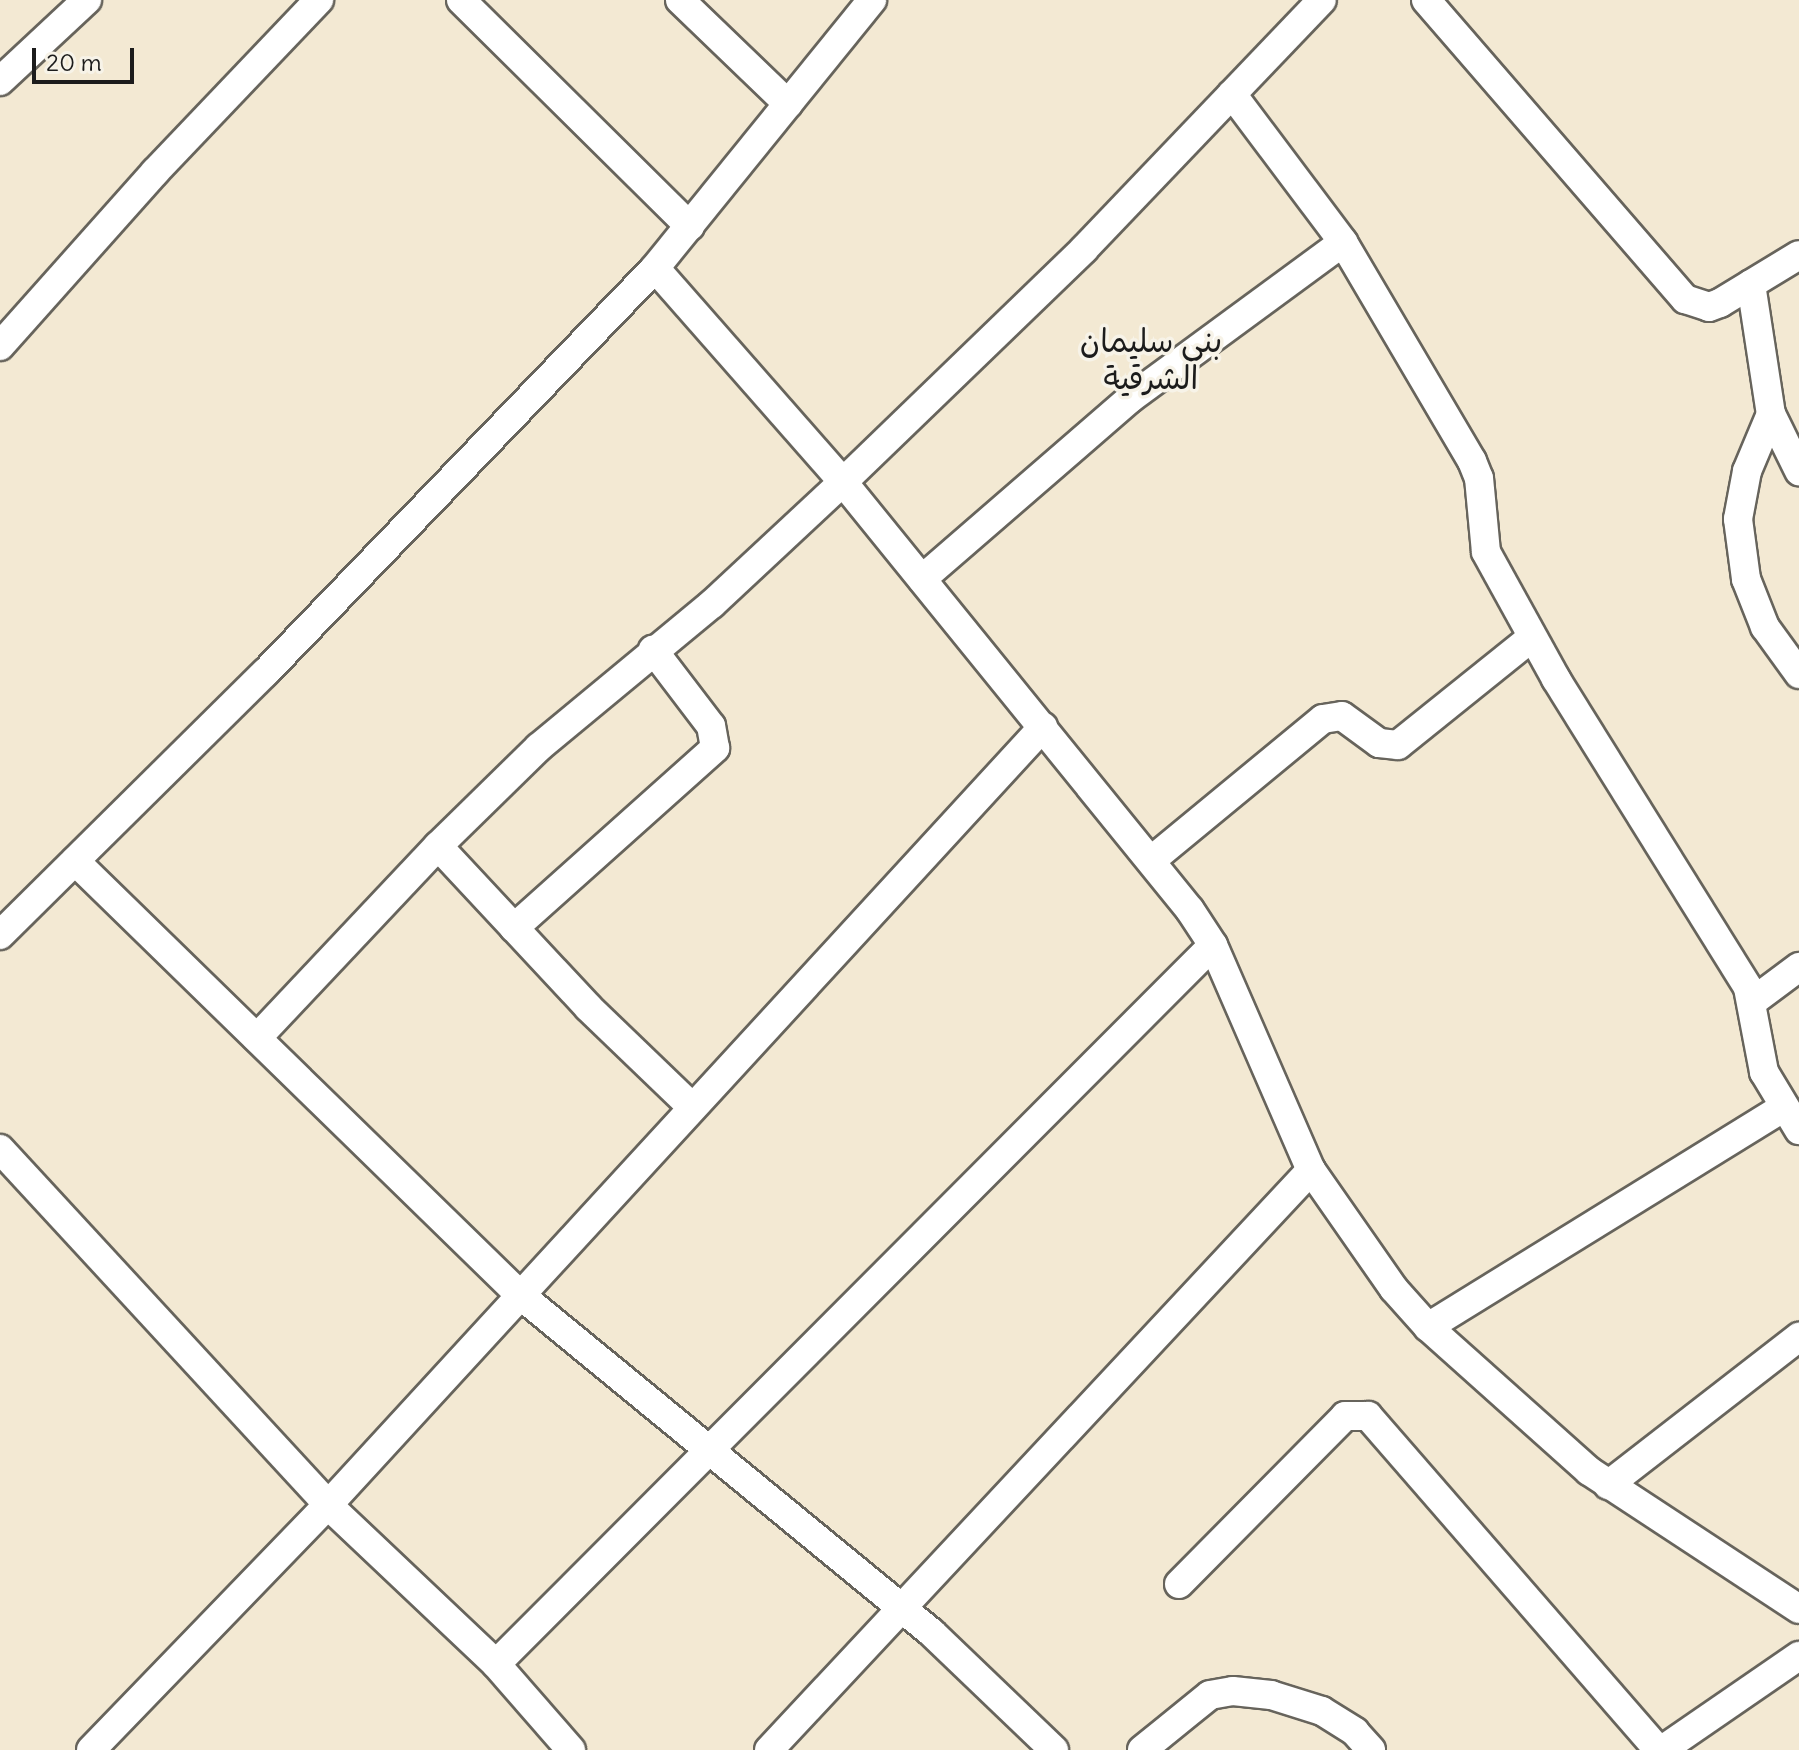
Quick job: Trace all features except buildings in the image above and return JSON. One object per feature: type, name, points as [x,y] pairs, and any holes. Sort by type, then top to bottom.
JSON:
[{"type":"street","points":[[0,81],[87,0]]},
{"type":"street","points":[[0,346],[155,172],[319,0]]},
{"type":"street","points":[[461,0],[690,227]]},
{"type":"street","points":[[680,0],[788,104]]},
{"type":"street","points":[[0,935],[265,673],[655,268],[872,0]]},
{"type":"street","points":[[257,1038],[438,846],[539,747],[712,604],[1084,249],[1322,0]]},
{"type":"street","points":[[1426,0],[1685,299],[1709,307],[1799,255]]},
{"type":"street","points":[[1232,94],[1343,242],[1472,461],[1479,478],[1486,552],[1531,638],[1752,1002],[1758,1052],[1792,1118],[1428,1327]]},
{"type":"street","points":[[922,579],[1131,398],[1343,242]]},
{"type":"street","points":[[655,268],[843,482],[1153,859],[1213,945],[1311,1170],[1394,1289],[1428,1327],[1608,1485],[1799,1609]]},
{"type":"street","points":[[1751,284],[1771,414],[1799,471]]},
{"type":"street","points":[[1771,414],[1747,471],[1738,519],[1746,579],[1765,627],[1799,674]]},
{"type":"street","points":[[1153,859],[1323,719],[1342,716],[1379,743],[1398,745],[1531,638]]},
{"type":"street","points":[[514,928],[715,748],[711,726],[653,650]]},
{"type":"street","points":[[91,1750],[328,1505],[1043,727]]},
{"type":"street","points":[[438,846],[514,928],[692,1107]]},
{"type":"street","points":[[75,861],[519,1294],[709,1455],[902,1609],[1054,1750]]},
{"type":"street","points":[[496,1664],[709,1455],[1213,945]]},
{"type":"street","points":[[1752,1002],[1799,967]]},
{"type":"street","points":[[0,1149],[328,1505],[496,1664],[571,1750]]},
{"type":"street","points":[[769,1750],[1311,1170]]},
{"type":"street","points":[[1608,1485],[1799,1337]]},
{"type":"street","points":[[1179,1584],[1345,1416],[1368,1416],[1660,1750],[1799,1656]]},
{"type":"street","points":[[1142,1750],[1210,1695],[1233,1691],[1271,1695],[1322,1711],[1355,1732],[1371,1750]]},
{"type":"district","name":"بني سليمان الشرقية","points":[[1151,360]]}]
